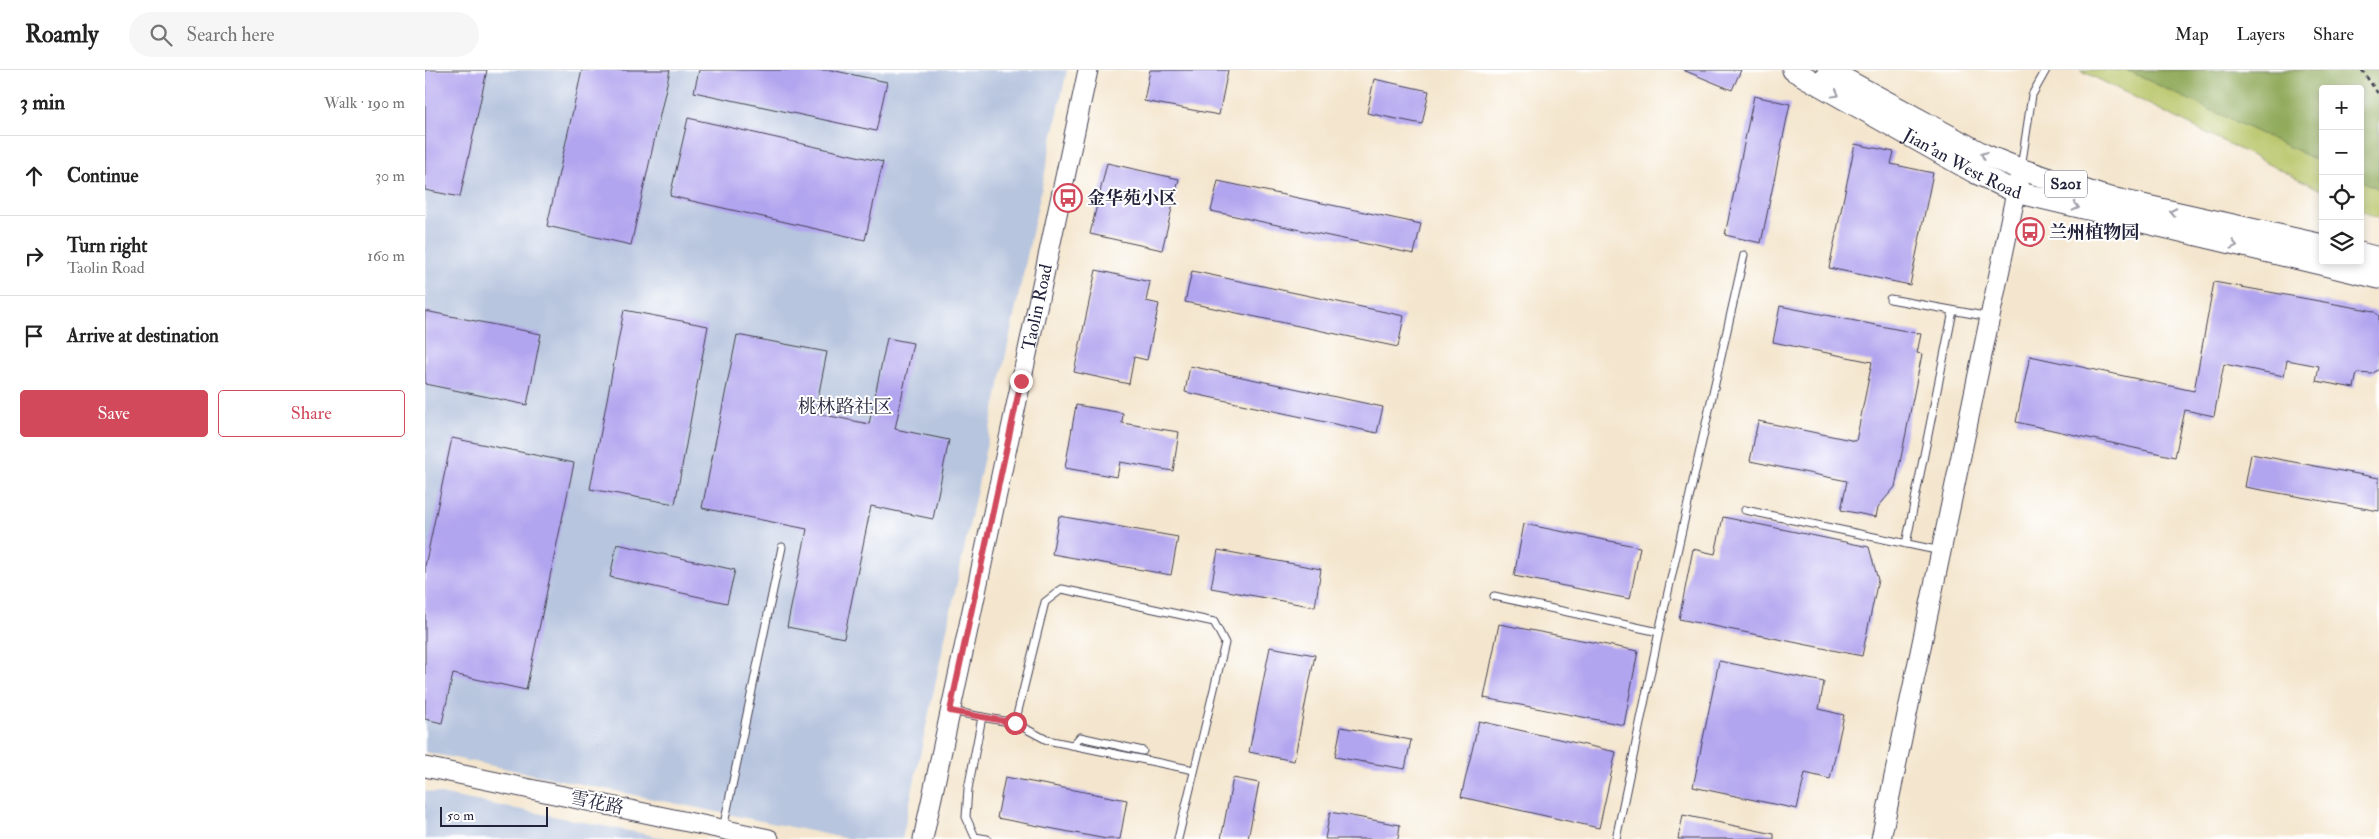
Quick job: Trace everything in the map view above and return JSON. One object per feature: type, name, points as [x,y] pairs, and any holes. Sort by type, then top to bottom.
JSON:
[{"type":"main road","name":"Jian'an West Road","points":[[1793,70],[1974,172],[2016,192],[2379,278]]},
{"type":"main road","name":"Jian'an West Road","points":[[1828,70],[1985,155],[2020,169],[2102,196],[2319,244]]},
{"type":"main road","points":[[2364,254],[2379,258]]},
{"type":"street","name":"Taolin Road","points":[[923,839],[1088,70]]},
{"type":"street","points":[[1881,839],[2020,169]]},
{"type":"street","name":"雪花路","points":[[425,767],[769,839]]},
{"type":"lane","points":[[2020,169],[2032,95],[2046,70]]},
{"type":"lane","points":[[1616,839],[1659,632],[1744,255]]},
{"type":"lane","points":[[1890,299],[1990,318]]},
{"type":"lane","points":[[1906,544],[1953,311]]},
{"type":"lane","points":[[1745,510],[1941,551]]},
{"type":"lane","points":[[723,829],[782,547]]},
{"type":"lane","points":[[1015,723],[1045,602],[1063,589],[1214,622],[1225,643],[1178,839]]},
{"type":"lane","points":[[1494,596],[1659,632]]},
{"type":"lane","points":[[950,711],[1015,723],[1047,740],[1194,770]]},
{"type":"lane","points":[[982,717],[967,790],[966,817],[975,836],[987,839]]},
{"type":"lane","points":[[1073,745],[1080,737],[1143,751]]},
{"type":"path","points":[[2362,70],[2379,95]]},
{"type":"shaded area","points":[[425,70],[1067,70],[902,839],[849,839],[425,752]]},
{"type":"shaded area","points":[[425,791],[670,839],[425,839]]},
{"type":"green space","points":[[2080,70],[2379,70],[2379,219],[2364,212],[2364,85],[2319,85],[2319,189]]},
{"type":"green space","points":[[2126,70],[2379,70],[2379,189],[2364,182],[2364,85],[2319,85],[2319,161]]},
{"type":"building","points":[[425,70],[487,70],[460,197],[425,190]]},
{"type":"building","points":[[582,70],[670,70],[631,245],[547,226]]},
{"type":"building","points":[[699,70],[831,70],[887,82],[876,131],[694,92]]},
{"type":"building","points":[[1150,70],[1228,70],[1219,115],[1144,101]]},
{"type":"building","points":[[1683,70],[1741,70],[1732,90]]},
{"type":"building","points":[[1374,79],[1429,91],[1422,124],[1367,113]]},
{"type":"building","points":[[1754,96],[1790,104],[1761,243],[1725,235]]},
{"type":"building","points":[[688,118],[883,162],[865,240],[670,196]]},
{"type":"building","points":[[1855,144],[1894,152],[1891,164],[1933,173],[1910,285],[1829,268]]},
{"type":"building","points":[[1107,163],[1179,179],[1162,250],[1090,234]]},
{"type":"building","points":[[1218,181],[1421,224],[1414,254],[1211,211]]},
{"type":"building","points":[[1096,270],[1150,282],[1146,301],[1159,304],[1147,360],[1134,357],[1129,384],[1074,372]]},
{"type":"building","points":[[1192,271],[1404,316],[1398,347],[1185,302]]},
{"type":"building","points":[[2214,282],[2374,311],[2379,316],[2379,369],[2372,374],[2357,373],[2354,388],[2316,381],[2319,366],[2287,360],[2284,376],[2224,364],[2214,416],[2185,410],[2175,457],[2016,422],[2030,356],[2194,391]]},
{"type":"building","points":[[1780,306],[1921,334],[1917,353],[1922,354],[1895,487],[1878,507],[1876,517],[1841,510],[1847,481],[1750,461],[1758,421],[1856,441],[1872,362],[1773,342]]},
{"type":"building","points":[[624,310],[708,326],[675,504],[590,489]]},
{"type":"building","points":[[425,311],[541,334],[527,405],[425,384]]},
{"type":"building","points":[[737,335],[827,352],[815,413],[869,424],[887,338],[913,343],[895,429],[949,440],[933,519],[871,506],[844,638],[787,627],[807,529],[702,508]]},
{"type":"building","points":[[1190,366],[1383,407],[1377,433],[1185,392]]},
{"type":"building","points":[[1076,405],[1123,413],[1122,423],[1179,432],[1173,471],[1120,462],[1117,477],[1065,468]]},
{"type":"building","points":[[452,438],[574,463],[526,690],[453,674],[442,723],[425,719],[425,566]]},
{"type":"building","points":[[2251,454],[2379,478],[2379,511],[2245,487]]},
{"type":"building","points":[[1059,516],[1178,537],[1171,575],[1052,554]]},
{"type":"building","points":[[1723,517],[1869,547],[1878,580],[1862,656],[1679,619],[1693,549],[1715,554]]},
{"type":"building","points":[[1524,524],[1640,547],[1630,599],[1514,576]]},
{"type":"building","points":[[617,544],[735,570],[727,603],[610,577]]},
{"type":"building","points":[[1218,550],[1321,569],[1315,607],[1211,588]]},
{"type":"building","points":[[1499,624],[1638,651],[1624,725],[1484,698]]},
{"type":"building","points":[[1270,647],[1315,655],[1294,761],[1249,752]]},
{"type":"building","points":[[1719,661],[1824,682],[1819,709],[1844,715],[1830,779],[1805,773],[1797,809],[1693,787]]},
{"type":"building","points":[[1479,721],[1616,752],[1599,828],[1461,797]]},
{"type":"building","points":[[1341,727],[1411,740],[1405,769],[1335,757]]},
{"type":"building","points":[[1005,777],[1127,800],[1120,839],[1106,839],[997,818]]},
{"type":"building","points":[[1233,778],[1259,783],[1248,839],[1221,839]]},
{"type":"building","points":[[1330,812],[1400,825],[1398,839],[1325,839]]},
{"type":"building","points":[[1683,815],[1774,834],[1774,839],[1678,839]]},
{"type":"place","name":"金华苑小区","points":[[1068,198]]},
{"type":"place","name":"兰州植物园","points":[[2030,232]]},
{"type":"district","name":"桃林路社区","points":[[845,407]]},
{"type":"route","points":[[1015,723],[950,711],[1021,381]]}]
